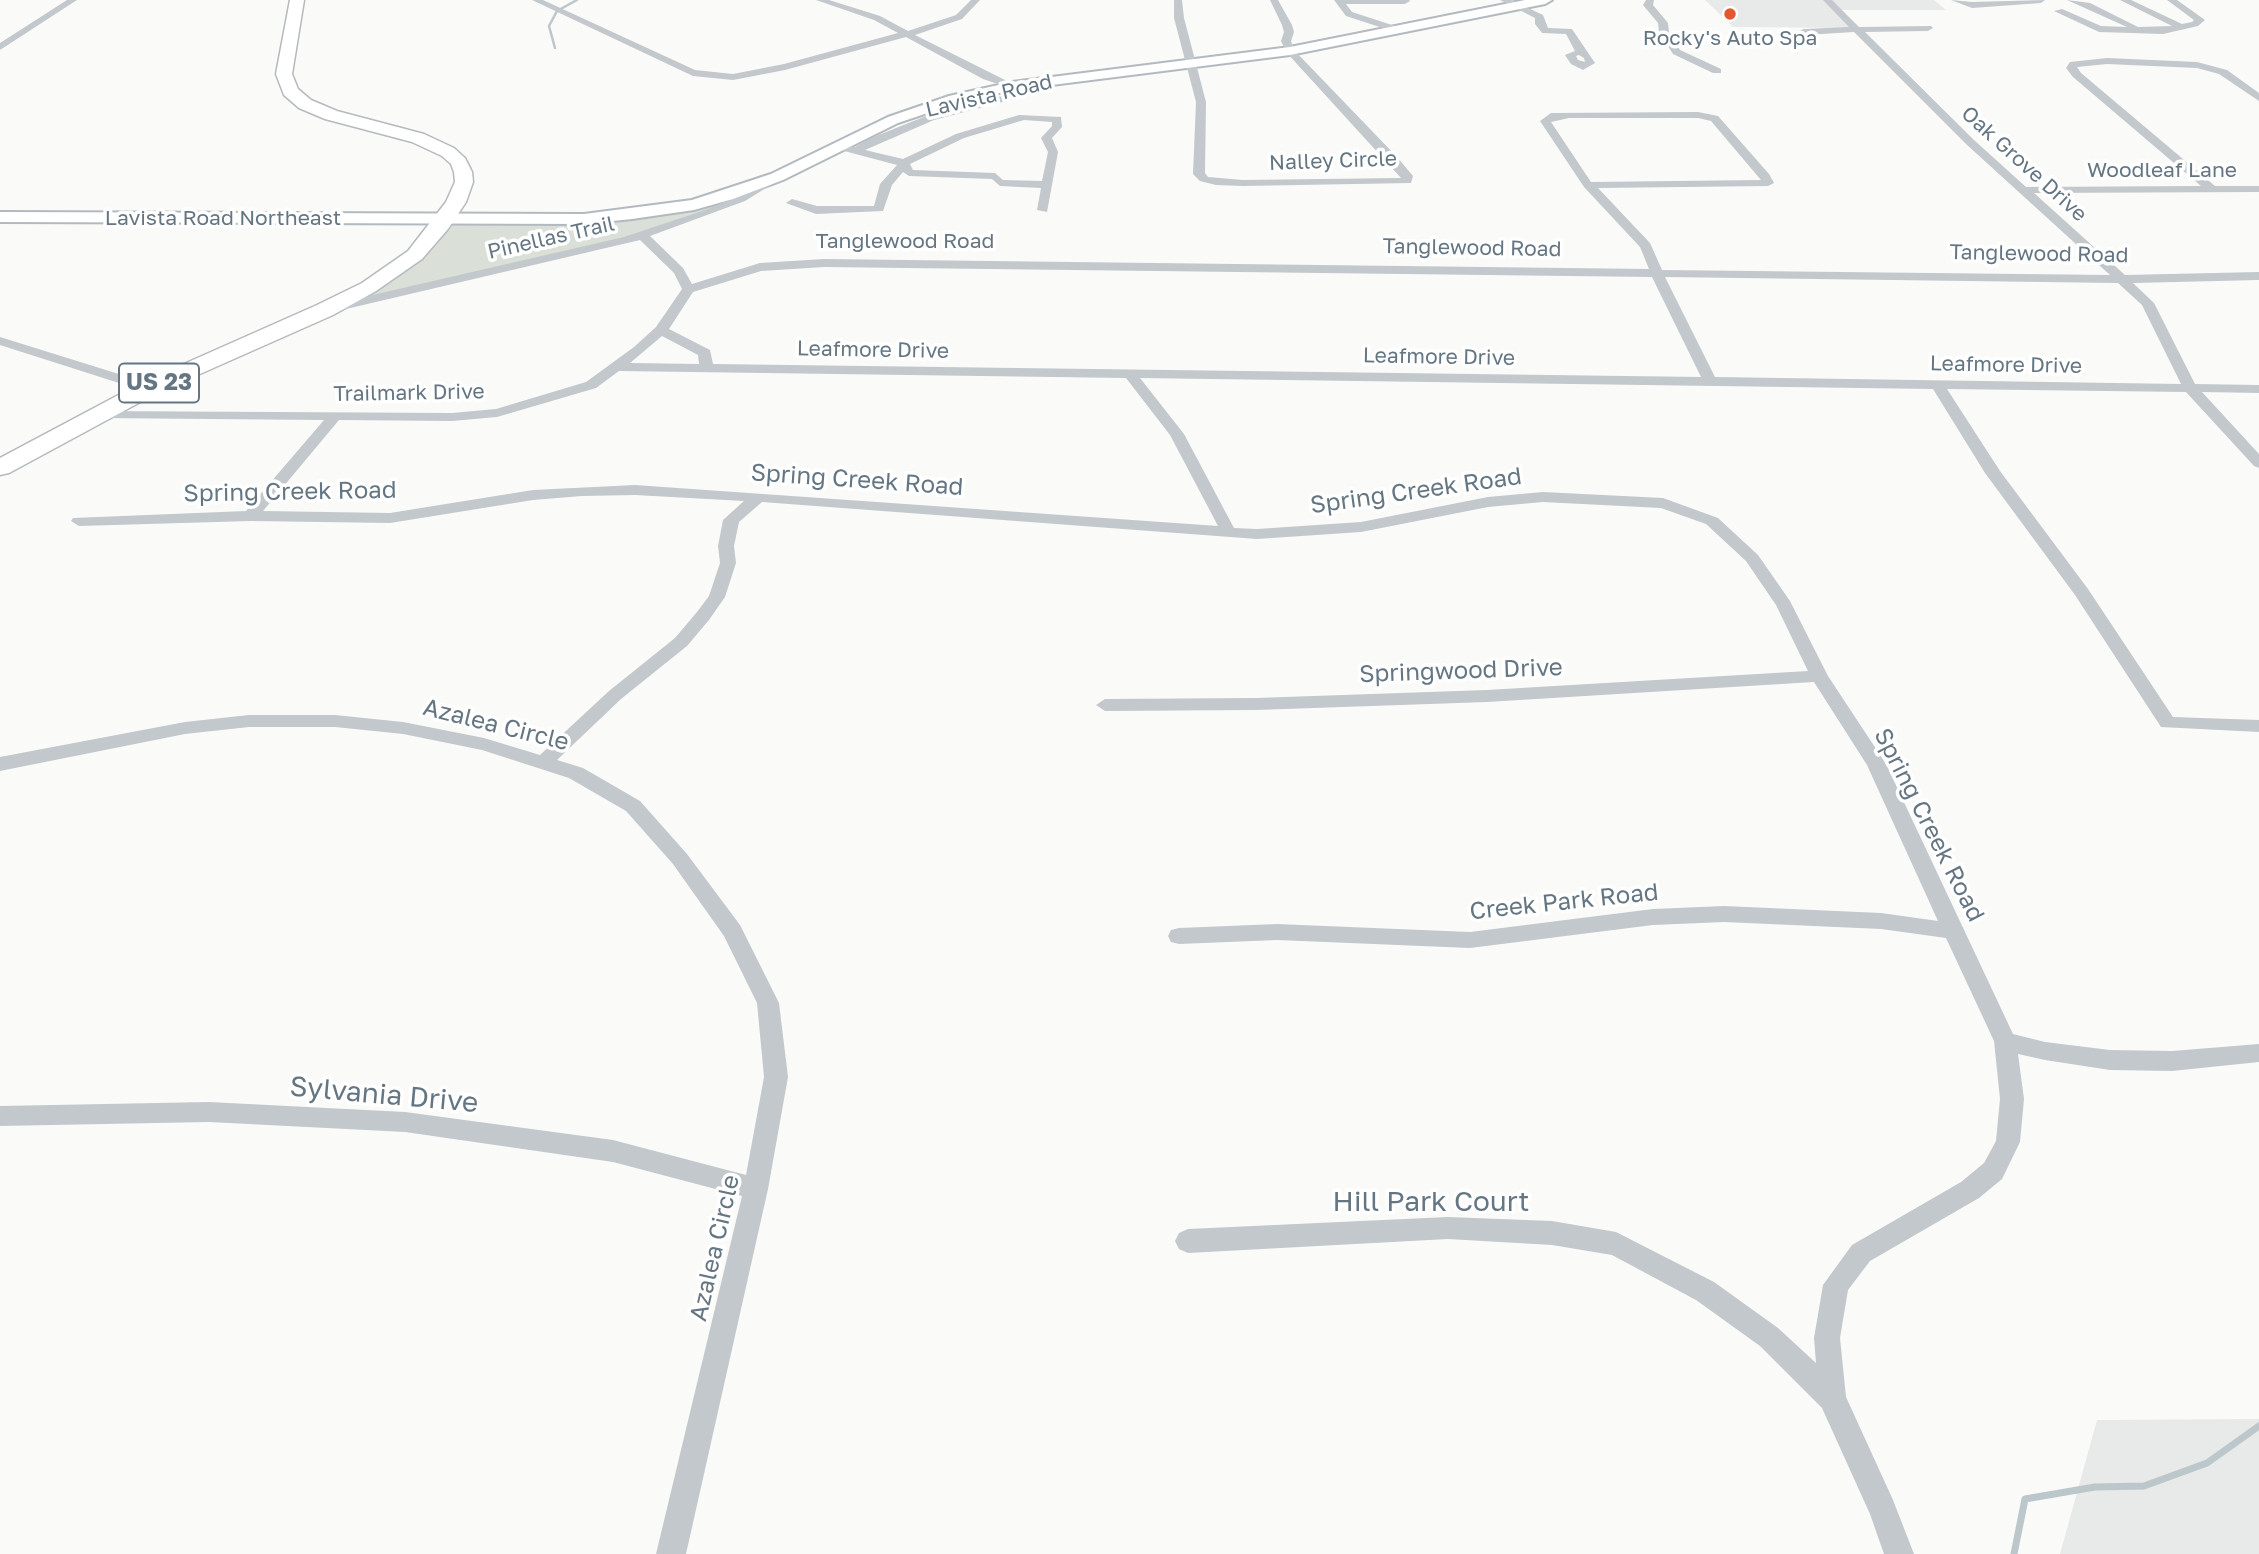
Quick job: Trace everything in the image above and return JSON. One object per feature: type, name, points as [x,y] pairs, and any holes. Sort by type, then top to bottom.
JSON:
[{"type":"main road","name":"US 23","points":[[0,468],[149,388],[325,310],[369,287],[404,264],[426,244],[445,219],[464,182],[462,167],[448,152],[418,138],[331,116],[305,104],[290,91],[284,74],[297,0]]},
{"type":"main road","name":"Lavista Road","points":[[445,219],[584,219],[694,205],[851,149],[893,121],[949,101],[1290,51],[1398,30],[1510,3],[1545,0]]},
{"type":"main road","name":"Lavista Road Northeast","points":[[0,217],[445,219]]},
{"type":"street","points":[[0,47],[74,0]]},
{"type":"street","points":[[536,0],[694,73],[714,77],[748,76],[910,34],[960,17],[976,0]]},
{"type":"street","points":[[820,0],[857,10],[910,34],[987,77],[1018,90]]},
{"type":"street","points":[[1178,0],[1179,18],[1192,65]]},
{"type":"street","points":[[1274,0],[1287,25],[1289,32],[1286,41],[1290,51]]},
{"type":"street","points":[[1338,0],[1405,1]]},
{"type":"street","points":[[1338,0],[1349,14],[1398,30]]},
{"type":"street","points":[[1650,0],[1648,5],[1663,23],[1664,32],[1676,51],[1717,71]]},
{"type":"street","name":"Oak Grove Drive","points":[[1827,0],[2023,190],[2148,303],[2190,388],[2259,463]]},
{"type":"street","points":[[1955,0],[1972,5],[2042,0]]},
{"type":"street","points":[[2071,0],[2143,31]]},
{"type":"street","points":[[2124,0],[2182,27]]},
{"type":"street","points":[[2059,11],[2099,29],[2143,31],[2182,27],[2200,20],[2171,0]]},
{"type":"street","points":[[1510,3],[1540,19],[1545,31],[1569,31],[1581,52]]},
{"type":"street","points":[[1790,37],[1804,32],[1928,28]]},
{"type":"street","name":"Nalley Circle","points":[[1192,65],[1201,102],[1199,174],[1204,178],[1216,182],[1243,183],[1407,181],[1407,176],[1398,165],[1290,51]]},
{"type":"street","points":[[2211,189],[2077,75],[2071,68],[2073,64],[2107,61],[2197,65],[2223,72],[2259,98]]},
{"type":"street","points":[[851,149],[930,118],[999,99],[1018,90]]},
{"type":"street","points":[[999,99],[1023,117]]},
{"type":"street","points":[[1588,185],[1768,183],[1765,176],[1714,118],[1698,115],[1551,116],[1545,121],[1588,185],[1646,246],[1709,380]]},
{"type":"street","points":[[792,203],[816,210],[879,209],[887,184],[904,163],[960,136],[1023,117],[1056,119],[1057,127],[1046,138],[1053,152],[1043,210]]},
{"type":"street","points":[[851,149],[904,163],[909,173],[995,176],[1000,183],[1047,185]]},
{"type":"street","points":[[851,149],[894,173]]},
{"type":"street","name":"Pinellas Trail","points":[[325,310],[642,235],[741,200],[777,177]]},
{"type":"street","name":"Woodleaf Lane","points":[[2023,190],[2259,190]]},
{"type":"street","points":[[642,235],[679,271],[688,289]]},
{"type":"street","name":"Tanglewood Road","points":[[688,289],[760,267],[810,263],[2119,279],[2259,276]]},
{"type":"street","name":"Trailmark Drive","points":[[98,414],[452,417],[498,413],[591,384],[619,367],[661,330],[688,289]]},
{"type":"street","points":[[661,330],[705,353],[706,367]]},
{"type":"street","points":[[0,341],[149,388]]},
{"type":"street","name":"Leafmore Drive","points":[[619,367],[2259,389]]},
{"type":"street","points":[[1131,374],[1144,395],[1177,433],[1228,531]]},
{"type":"street","points":[[1938,386],[1993,473],[2082,593],[2168,723],[2259,726]]},
{"type":"street","points":[[251,516],[336,415]]},
{"type":"street","name":"Spring Creek Road","points":[[79,521],[251,516],[390,518],[453,507],[582,491],[635,490],[1284,533],[1361,527],[1477,503],[1543,497],[1663,503],[1712,520],[1752,558],[1784,605],[1819,676],[1876,764],[2005,1041],[2012,1099],[2008,1142],[1993,1171],[1970,1190],[1861,1252],[1836,1285],[1827,1338],[1832,1398],[1883,1510],[1899,1554]]},
{"type":"street","points":[[544,762],[615,695],[681,642],[704,616],[717,597],[728,563],[726,546],[731,520],[757,498]]},
{"type":"street","name":"Springwood Drive","points":[[1105,705],[1282,703],[1487,696],[1819,676]]},
{"type":"street","name":"Azalea Circle","points":[[0,764],[185,728],[249,721],[335,721],[403,728],[484,744],[576,773],[633,806],[680,859],[732,931],[768,1003],[776,1077],[756,1189],[671,1554]]},
{"type":"street","name":"Creek Park Road","points":[[1179,936],[1277,932],[1470,940],[1653,917],[1724,914],[1881,921],[1955,931]]},
{"type":"street","points":[[2005,1041],[2045,1051],[2110,1060],[2172,1061],[2259,1053]]},
{"type":"street","name":"Sylvania Drive","points":[[0,1115],[209,1112],[405,1122],[612,1151],[756,1189]]},
{"type":"street","name":"Hill Park Court","points":[[1188,1241],[1448,1228],[1552,1233],[1616,1244],[1705,1291],[1769,1337],[1832,1398]]},
{"type":"shaded area","points":[[1705,0],[1934,0],[1946,10],[1838,10],[1852,28],[1733,27]]},
{"type":"shaded area","points":[[727,195],[741,199],[628,240],[348,303],[441,225],[531,219],[584,219]]},
{"type":"shaded area","points":[[2259,1419],[2259,1554],[2060,1554],[2097,1420]]},
{"type":"waterway","points":[[555,48],[549,26],[557,11],[577,0]]},
{"type":"waterway","points":[[2014,1554],[2025,1499],[2095,1487],[2144,1486],[2207,1463],[2259,1426]]},
{"type":"place","name":"Rocky's Auto Spa","points":[[1730,14]]}]
